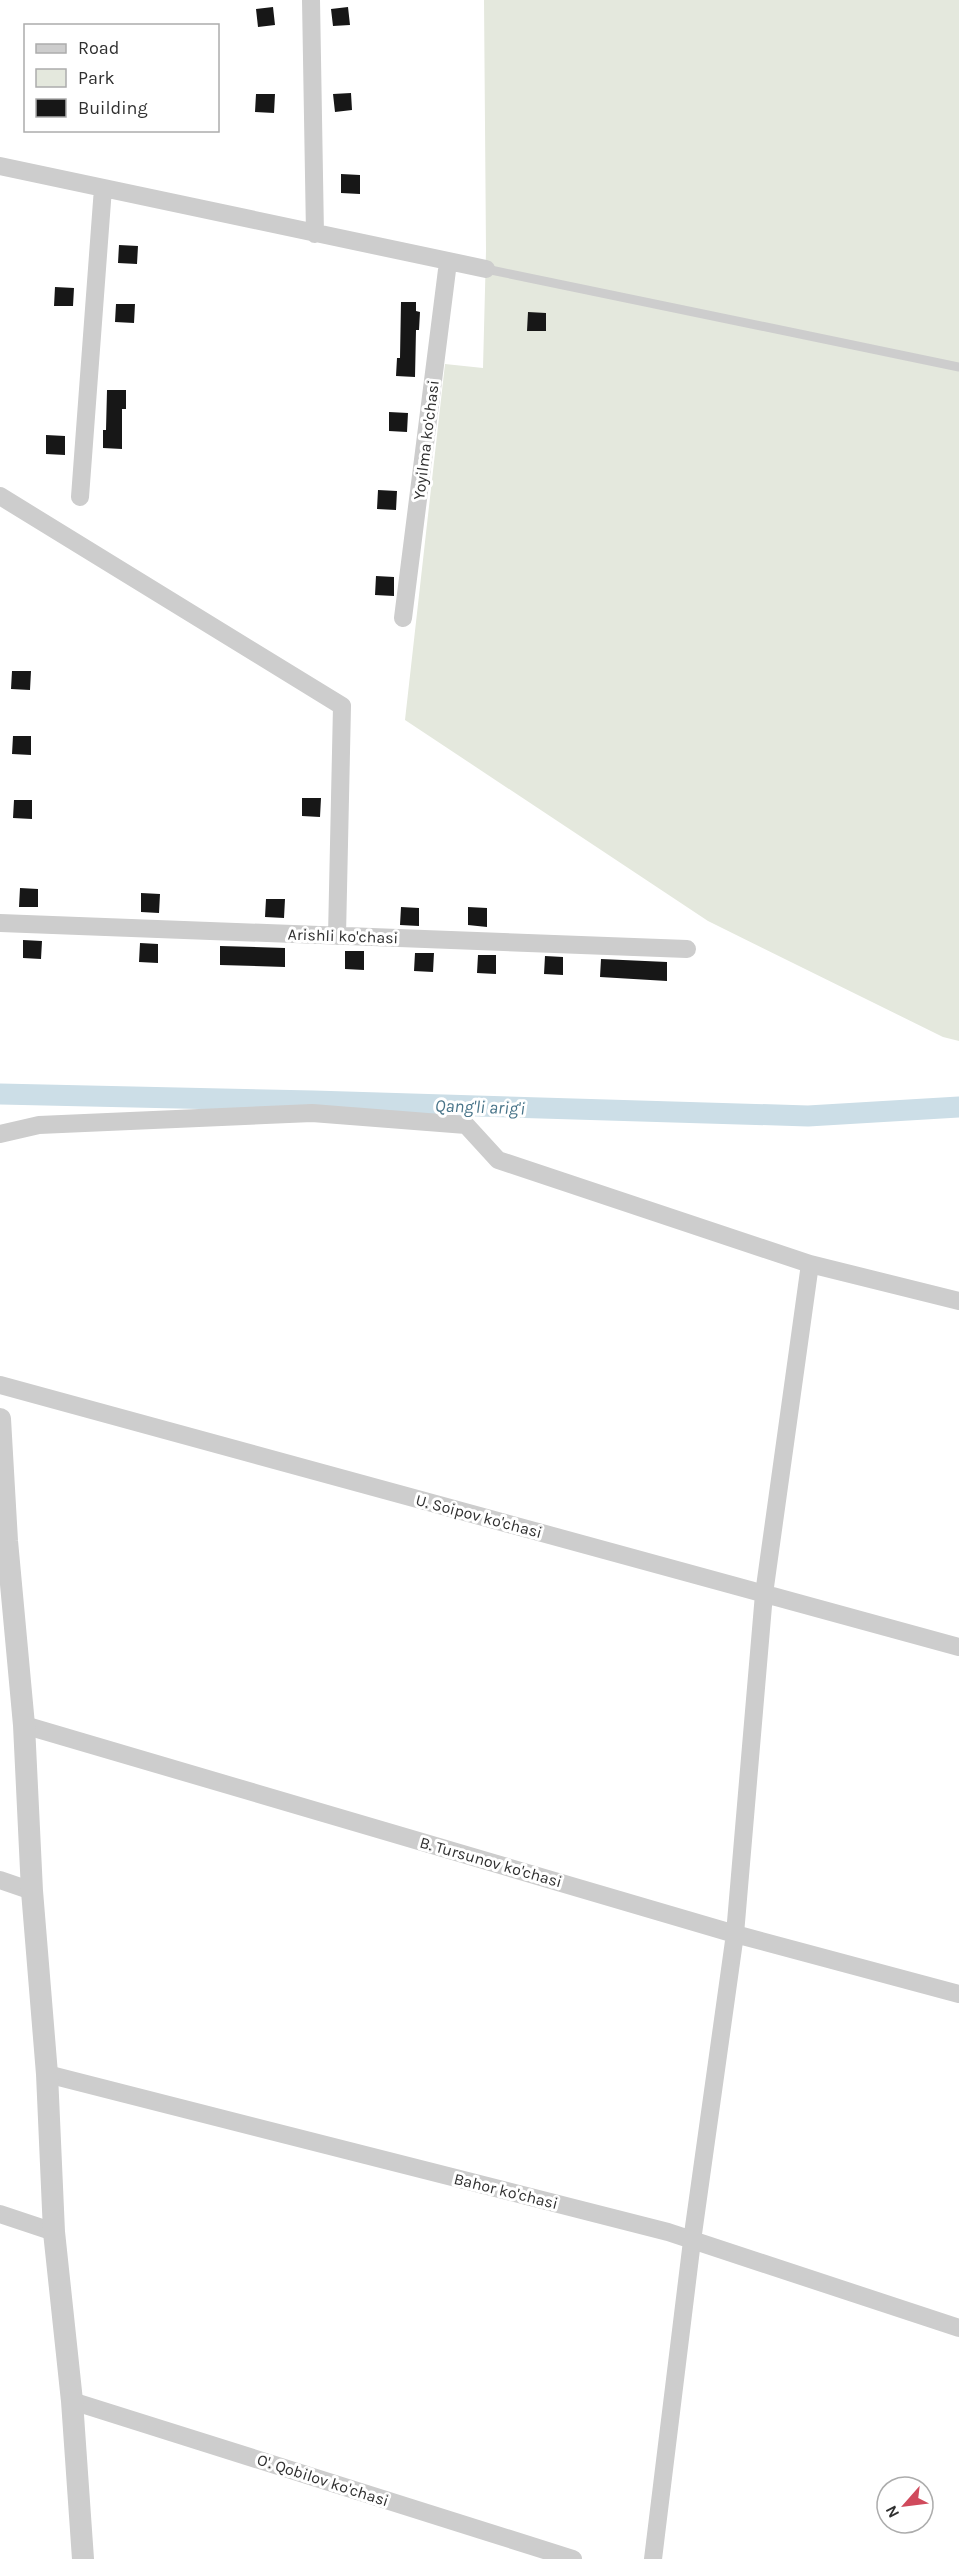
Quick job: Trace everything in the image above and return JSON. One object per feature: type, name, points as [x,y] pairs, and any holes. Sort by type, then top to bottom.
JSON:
[{"type":"street","points":[[310,0],[315,234]]},
{"type":"street","points":[[0,166],[486,269]]},
{"type":"street","points":[[80,497],[103,188]]},
{"type":"street","name":"Yoyilma ko'chasi","points":[[403,618],[448,262]]},
{"type":"street","points":[[0,496],[342,706],[337,936]]},
{"type":"street","name":"Arishli ko'chasi","points":[[0,923],[687,949]]},
{"type":"street","points":[[0,1134],[39,1125],[312,1113],[466,1125],[498,1160],[810,1263],[959,1301]]},
{"type":"street","points":[[653,2559],[692,2241],[735,1934],[764,1594],[810,1263]]},
{"type":"street","name":"U. Soipov ko'chasi","points":[[0,1385],[959,1647]]},
{"type":"street","points":[[0,1419],[4,1540],[24,1725],[33,1891],[47,2074],[54,2232],[72,2401],[82,2559]]},
{"type":"street","name":"B. Tursunov ko'chasi","points":[[24,1725],[735,1934],[959,1994]]},
{"type":"street","points":[[0,1880],[33,1891]]},
{"type":"street","name":"Bahor ko'chasi","points":[[47,2074],[657,2229],[959,2328]]},
{"type":"street","points":[[0,2214],[54,2232]]},
{"type":"street","name":"O'. Qobilov ko'chasi","points":[[72,2401],[573,2559]]},
{"type":"lane","points":[[486,269],[959,367]]},
{"type":"green space","points":[[484,0],[959,0],[959,1041],[943,1037],[708,921],[405,720],[445,364],[483,368],[486,251]]},
{"type":"building","points":[[273,7],[275,25],[258,27],[256,9]]},
{"type":"building","points":[[348,7],[350,25],[333,26],[331,9]]},
{"type":"building","points":[[351,93],[352,110],[335,112],[333,94]]},
{"type":"building","points":[[256,94],[275,94],[274,113],[255,112]]},
{"type":"building","points":[[341,174],[360,175],[360,194],[341,193]]},
{"type":"building","points":[[119,245],[138,246],[137,264],[118,263]]},
{"type":"building","points":[[55,287],[74,288],[73,306],[54,306]]},
{"type":"building","points":[[401,302],[416,302],[416,311],[420,312],[419,330],[416,330],[415,377],[396,376],[397,358],[400,358]]},
{"type":"building","points":[[116,304],[135,304],[134,323],[115,322]]},
{"type":"building","points":[[528,312],[546,313],[546,331],[527,331]]},
{"type":"building","points":[[107,390],[126,390],[126,409],[122,409],[122,449],[103,448]]},
{"type":"building","points":[[389,412],[408,413],[407,432],[389,431]]},
{"type":"building","points":[[46,435],[65,436],[65,455],[46,454]]},
{"type":"building","points":[[378,490],[397,491],[396,510],[377,509]]},
{"type":"building","points":[[376,576],[394,577],[394,596],[375,595]]},
{"type":"building","points":[[12,671],[31,671],[30,690],[11,689]]},
{"type":"building","points":[[13,736],[31,736],[31,755],[12,754]]},
{"type":"building","points":[[302,798],[321,798],[320,817],[302,816]]},
{"type":"building","points":[[14,800],[32,800],[32,819],[13,818]]},
{"type":"building","points":[[20,888],[38,889],[38,907],[19,907]]},
{"type":"building","points":[[141,893],[160,894],[159,913],[141,912]]},
{"type":"building","points":[[266,899],[285,899],[284,918],[265,917]]},
{"type":"building","points":[[401,907],[419,908],[419,926],[400,925]]},
{"type":"building","points":[[468,907],[487,908],[487,927],[468,925]]},
{"type":"building","points":[[23,940],[42,941],[41,959],[23,958]]},
{"type":"building","points":[[140,943],[158,944],[158,963],[139,962]]},
{"type":"building","points":[[220,946],[285,948],[285,967],[220,965]]},
{"type":"building","points":[[345,951],[364,951],[364,970],[345,969]]},
{"type":"building","points":[[415,953],[434,953],[433,972],[414,971]]},
{"type":"building","points":[[478,955],[496,955],[496,974],[477,973]]},
{"type":"building","points":[[545,956],[563,957],[563,975],[544,974]]},
{"type":"building","points":[[601,959],[667,962],[667,981],[600,977]]},
{"type":"waterway","name":"Qang'li arig'i","points":[[0,1094],[808,1116],[959,1107]]}]
